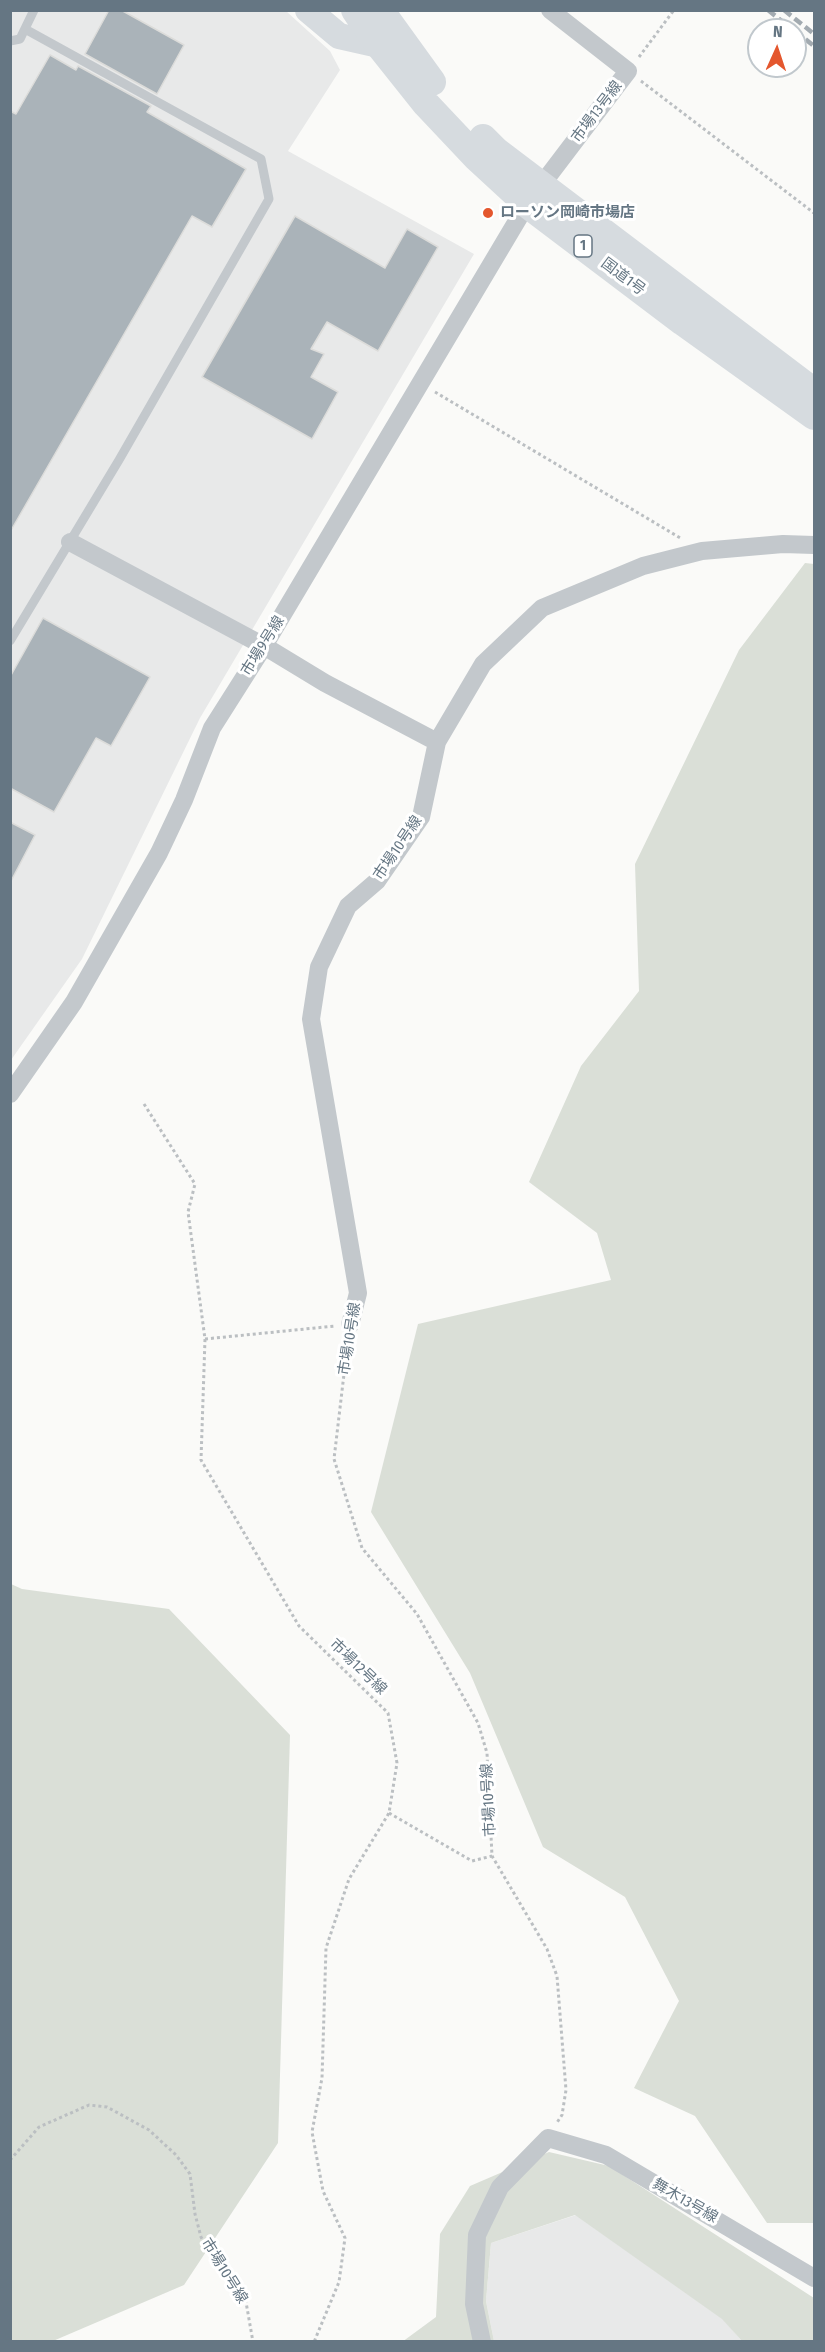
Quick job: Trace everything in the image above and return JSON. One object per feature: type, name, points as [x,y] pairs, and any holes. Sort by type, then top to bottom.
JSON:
[{"type":"highway","name":"国道1号","points":[[355,10],[379,45],[426,104],[476,157],[534,195],[814,392]]},
{"type":"highway","name":"国道1号","points":[[380,10],[421,69],[534,195],[683,322],[814,416]]},
{"type":"main road","points":[[308,10],[339,36],[379,45]]},
{"type":"street","name":"市場13号線","points":[[534,195],[628,71],[550,10]]},
{"type":"street","name":"市場9号線","points":[[10,1094],[74,1002],[159,853],[184,800],[212,728],[264,646],[534,195]]},
{"type":"street","points":[[70,542],[437,742]]},
{"type":"street","name":"市場10号線","points":[[350,1325],[358,1293],[311,1019],[319,967],[348,906],[378,881],[421,817],[437,742],[483,664],[542,608],[643,566],[702,551],[783,544],[814,545]]},
{"type":"street","points":[[482,2342],[474,2304],[477,2235],[500,2187],[548,2138]]},
{"type":"street","name":"舞木13号線","points":[[548,2138],[606,2156],[814,2278]]},
{"type":"lane","points":[[10,41],[20,39],[34,10]]},
{"type":"lane","points":[[10,641],[269,199],[261,159],[25,29]]},
{"type":"path","points":[[674,10],[628,71],[814,213]]},
{"type":"path","points":[[421,384],[702,551]]},
{"type":"path","name":"市場12号線","points":[[144,1104],[195,1184],[188,1212],[205,1339],[201,1460],[299,1626],[388,1713],[397,1763],[389,1813],[349,1879],[326,1947],[322,2078],[312,2132],[324,2191],[345,2238],[339,2282],[314,2342]]},
{"type":"path","points":[[205,1339],[350,1325]]},
{"type":"path","name":"市場10号線","points":[[350,1325],[334,1459],[362,1548],[417,1614],[478,1723],[487,1753],[492,1856],[547,1949],[557,1976],[566,2090],[562,2115],[548,2138]]},
{"type":"path","points":[[389,1813],[472,1861],[492,1856]]},
{"type":"path","name":"市場10号線","points":[[10,2160],[39,2127],[89,2105],[107,2107],[149,2130],[176,2155],[190,2174],[195,2214],[201,2236],[221,2273],[246,2302],[253,2342]]},
{"type":"shaded area","points":[[11,11],[286,11],[330,51],[340,70],[288,151],[474,254],[200,718],[82,959],[11,1060]]},
{"type":"shaded area","points":[[805,563],[814,564],[814,2223],[767,2223],[695,2116],[634,2088],[679,2001],[625,1897],[543,1847],[470,1673],[371,1512],[418,1324],[611,1280],[597,1233],[529,1182],[581,1066],[639,991],[635,864],[739,650]]},
{"type":"shaded area","points":[[11,1584],[22,1589],[169,1609],[290,1735],[278,2143],[184,2285],[53,2341],[11,2341]]},
{"type":"shaded area","points":[[549,2152],[609,2166],[814,2298],[814,2341],[742,2341],[722,2319],[575,2215],[491,2243],[486,2301],[494,2341],[402,2342],[436,2317],[440,2234],[470,2186]]},
{"type":"shaded area","points":[[576,2215],[723,2319],[742,2341],[494,2341],[486,2301],[491,2243]]},
{"type":"building","points":[[109,10],[121,10],[184,45],[157,94],[85,54]]},
{"type":"building","points":[[50,55],[76,70],[78,66],[151,106],[147,112],[246,169],[212,227],[192,216],[10,532],[10,111],[16,114]]},
{"type":"building","points":[[295,216],[385,268],[407,229],[438,247],[378,351],[327,322],[311,349],[324,354],[311,377],[338,392],[312,439],[202,377]]},
{"type":"building","points":[[43,618],[150,677],[111,746],[96,738],[54,812],[10,788],[10,677]]},
{"type":"building","points":[[10,822],[35,835],[10,883]]},
{"type":"railway","points":[[768,10],[778,18]]},
{"type":"railway","points":[[784,10],[814,34]]},
{"type":"railway","points":[[807,40],[814,46]]},
{"type":"place","name":"ローソン岡崎市場店","points":[[488,213]]}]
